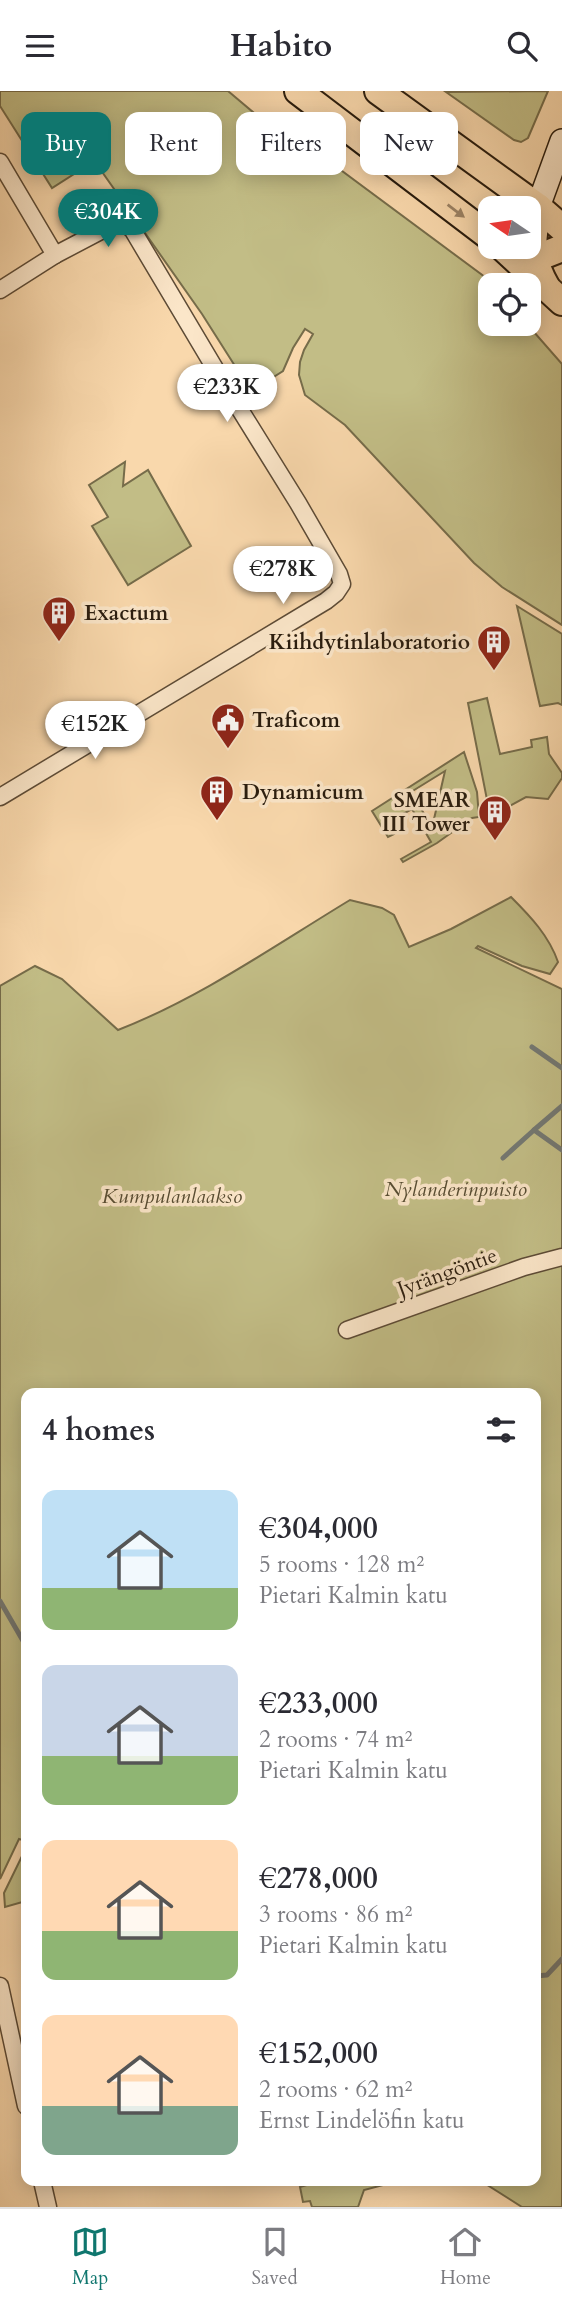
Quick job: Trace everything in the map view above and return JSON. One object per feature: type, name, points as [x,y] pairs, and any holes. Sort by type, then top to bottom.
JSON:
[{"type":"main road","points":[[298,91],[478,228]]},
{"type":"main road","points":[[378,91],[523,196]]},
{"type":"main road","points":[[541,199],[562,141]]},
{"type":"main road","points":[[541,210],[562,228]]},
{"type":"main road","points":[[541,253],[547,254],[562,248]]},
{"type":"main road","points":[[515,259],[554,294]]},
{"type":"main road","points":[[530,259],[554,294]]},
{"type":"street","points":[[0,162],[55,254]]},
{"type":"street","points":[[0,290],[55,254],[114,224],[127,225],[132,229],[285,482],[339,574],[342,585],[337,593],[0,797]]},
{"type":"street","name":"Jyrängöntie","points":[[347,1329],[524,1267],[562,1257]]},
{"type":"street","points":[[0,1986],[21,2083]]},
{"type":"street","points":[[43,2186],[48,2207]]},
{"type":"green space","points":[[0,91],[228,91],[253,112],[236,112],[236,175],[346,174],[480,273],[478,336],[538,336],[562,364],[562,625],[502,587],[474,563],[345,425],[305,395],[299,375],[300,362],[313,334],[305,329],[283,371],[272,378],[252,374],[235,366],[202,314],[104,175],[111,175],[111,112],[21,112],[21,139],[0,106]]},
{"type":"green space","points":[[548,91],[528,138],[521,142],[514,140],[446,92]]},
{"type":"green space","points":[[44,175],[73,175],[52,188]]},
{"type":"green space","points":[[125,462],[123,486],[148,470],[191,546],[128,585],[92,526],[108,517],[89,485]]},
{"type":"green space","points":[[517,606],[562,634],[562,705],[558,703],[540,706]]},
{"type":"green space","points":[[487,698],[500,754],[532,747],[531,740],[547,737],[549,754],[562,773],[562,778],[548,799],[526,797],[490,815],[468,703]]},
{"type":"green space","points":[[464,752],[477,792],[479,817],[472,818],[437,843],[403,862],[401,859],[431,842],[412,809],[388,822],[394,834],[388,837],[372,811]],"holes":[[[445,771],[434,819],[429,822],[411,792]]]},
{"type":"green space","points":[[511,897],[539,927],[550,944],[558,962],[550,974],[522,966],[478,946],[476,948],[562,989],[562,2207],[522,2207],[489,2186],[541,2186],[541,1388],[21,1388],[21,1840],[0,1879],[0,986],[35,966],[62,979],[118,1030],[207,987],[350,900],[382,908],[394,915],[409,947],[451,929]]},
{"type":"green space","points":[[21,1858],[21,1902],[5,1907],[4,1893]]},
{"type":"green space","points":[[379,2186],[364,2190],[358,2207],[312,2207],[310,2201],[303,2202],[300,2187]]},
{"type":"waterway","points":[[532,1047],[562,1068]]},
{"type":"waterway","points":[[562,1106],[534,1130],[562,1150]]},
{"type":"waterway","points":[[503,1158],[534,1130]]},
{"type":"waterway","points":[[0,1601],[21,1637]]},
{"type":"waterway","points":[[541,1976],[547,1975],[562,1959]]},
{"type":"place","name":"Exactum","points":[[59,643]]},
{"type":"place","name":"Kiihdytinlaboratorio","points":[[494,672]]},
{"type":"place","name":"Traficom","points":[[228,750]]},
{"type":"place","name":"Dynamicum","points":[[217,822]]},
{"type":"place","name":"SMEAR III Tower","points":[[495,842]]},
{"type":"park label","name":"Nylanderinpuisto","points":[[456,1189]]},
{"type":"park label","name":"Kumpulanlaakso","points":[[172,1196]]}]
